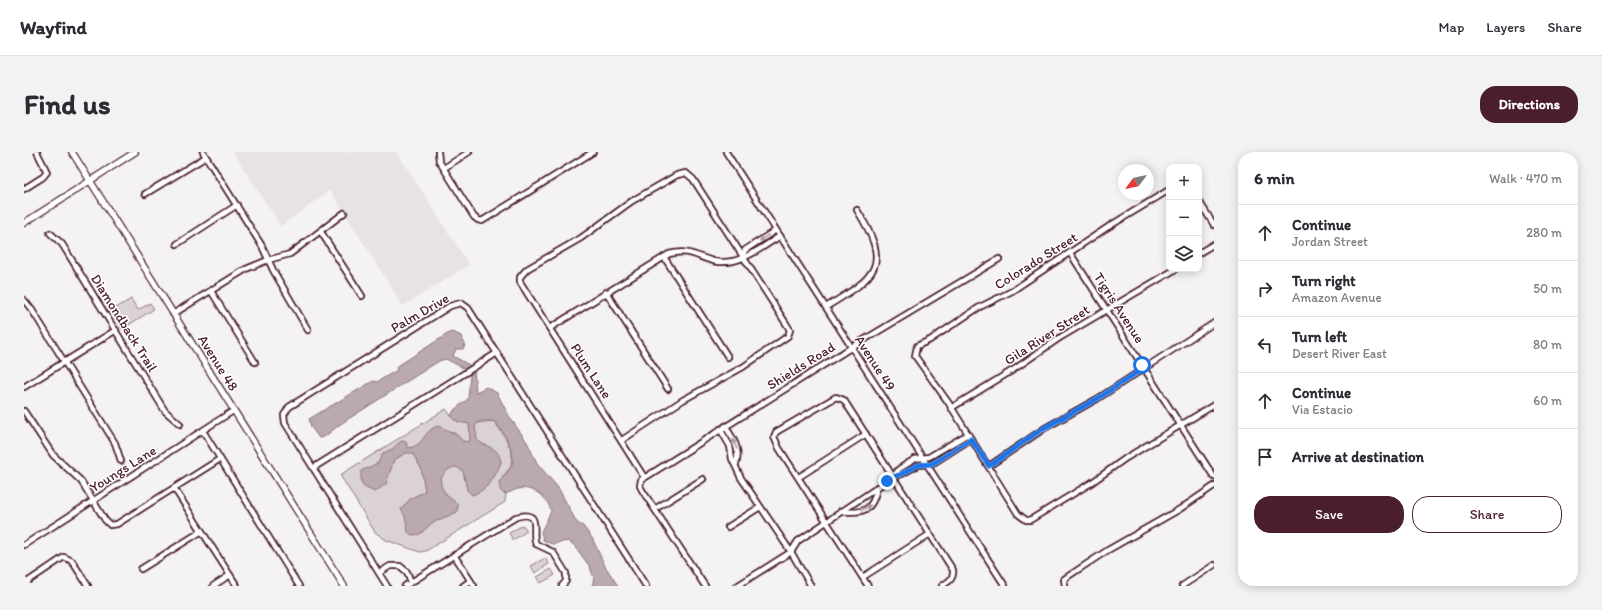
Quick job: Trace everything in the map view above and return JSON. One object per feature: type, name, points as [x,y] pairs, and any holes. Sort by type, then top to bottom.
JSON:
[{"type":"main road","name":"Avenue 48","points":[[72,152],[344,586]]},
{"type":"main road","points":[[24,223],[134,152]]},
{"type":"street","points":[[24,189],[43,177],[47,172],[37,152]]},
{"type":"street","points":[[203,152],[237,205],[308,330]]},
{"type":"street","points":[[438,152],[440,161],[474,217],[482,221],[593,152]]},
{"type":"street","points":[[444,168],[469,152]]},
{"type":"street","name":"Avenue 49","points":[[726,152],[1005,586]]},
{"type":"street","points":[[145,194],[206,157]]},
{"type":"street","name":"Plum Lane","points":[[644,477],[622,440],[520,282],[522,272],[577,240],[625,205],[677,175],[686,173],[693,179],[742,257]]},
{"type":"street","name":"Colorado Street","points":[[951,408],[915,356],[917,346],[930,340],[978,308],[1012,291],[1131,212],[1166,192]]},
{"type":"street","points":[[177,244],[237,205]]},
{"type":"street","points":[[1202,206],[1214,225]]},
{"type":"street","points":[[826,307],[860,286],[870,275],[875,264],[877,249],[871,232],[857,210]]},
{"type":"street","points":[[173,314],[246,269],[268,260],[290,254],[321,232],[344,213]]},
{"type":"street","points":[[742,257],[745,250],[776,230]]},
{"type":"street","points":[[321,232],[362,296]]},
{"type":"street","name":"Diamondback Trail","points":[[50,233],[62,244],[166,411],[180,424]]},
{"type":"street","points":[[550,328],[664,257],[681,252],[689,252],[714,261],[724,262],[749,256],[780,236]]},
{"type":"street","points":[[1202,251],[1214,244]]},
{"type":"street","name":"Tigris Avenue","points":[[1070,253],[1214,477]]},
{"type":"street","points":[[664,257],[728,357]]},
{"type":"street","points":[[622,440],[683,400],[731,375],[788,336],[790,330],[742,257]]},
{"type":"street","name":"Shields Road","points":[[655,509],[642,490],[640,483],[644,477],[852,347],[999,259]]},
{"type":"street","name":"Gila River Street","points":[[951,408],[1013,370],[1054,341],[1171,272]]},
{"type":"street","points":[[211,291],[255,362]]},
{"type":"street","points":[[606,292],[668,389]]},
{"type":"street","points":[[24,300],[115,443],[121,461]]},
{"type":"street","name":"Palm Drive","points":[[387,586],[283,419],[285,412],[289,407],[454,304],[461,303],[468,308],[646,586]]},
{"type":"street","points":[[989,466],[1044,428],[1097,399],[1214,323]]},
{"type":"street","points":[[24,387],[116,330]]},
{"type":"street","points":[[313,468],[497,353]]},
{"type":"street","points":[[868,586],[774,437],[776,432],[829,400],[839,397],[847,405],[953,570],[954,576],[942,586]]},
{"type":"street","points":[[951,408],[1022,518],[1030,520],[1047,508],[1067,498],[1126,458],[1214,405]]},
{"type":"street","points":[[24,411],[53,455],[76,475],[94,500],[105,520],[110,524],[117,524],[220,459]]},
{"type":"street","name":"Youngs Lane","points":[[24,545],[234,411]]},
{"type":"street","points":[[726,426],[737,446],[738,452],[736,464]]},
{"type":"street","points":[[720,429],[730,446],[732,459],[736,464],[741,478],[791,552],[811,586]]},
{"type":"street","points":[[203,431],[299,586]]},
{"type":"street","points":[[799,478],[866,434]]},
{"type":"street","points":[[893,477],[899,469],[915,459],[929,458],[968,434]]},
{"type":"street","points":[[737,586],[791,552],[798,540],[877,487],[893,477],[918,465],[926,463],[932,464],[971,439]]},
{"type":"street","points":[[703,479],[655,509],[705,586]]},
{"type":"street","points":[[1065,586],[1064,580],[1108,550],[1156,524],[1214,486]]},
{"type":"street","points":[[841,511],[857,512],[867,508],[874,502],[877,487]]},
{"type":"street","points":[[174,488],[237,586]]},
{"type":"street","points":[[728,527],[760,507]]},
{"type":"street","points":[[405,586],[516,517],[526,515],[532,519],[534,524],[533,538],[536,544],[553,552],[566,573],[566,581],[562,586]]},
{"type":"street","points":[[141,569],[202,531]]},
{"type":"street","points":[[863,577],[930,534]]},
{"type":"street","points":[[454,555],[474,586]]},
{"type":"street","points":[[24,585],[64,557],[72,561],[88,586]]},
{"type":"street","points":[[1182,586],[1214,565]]},
{"type":"street","points":[[379,573],[390,566],[400,566],[407,572],[411,582]]},
{"type":"street","points":[[213,586],[230,575]]},
{"type":"street","points":[[462,586],[470,581]]},
{"type":"shaded area","points":[[233,152],[397,152],[469,265],[403,306],[330,190],[281,226]]},
{"type":"shaded area","points":[[131,299],[138,310],[150,303],[154,309],[122,329],[111,311]]},
{"type":"shaded area","points":[[453,332],[461,336],[465,346],[463,349],[456,349],[453,356],[471,366],[474,371],[476,392],[486,387],[497,393],[509,416],[527,442],[537,463],[559,489],[577,523],[583,526],[592,538],[605,566],[618,586],[592,586],[594,578],[590,567],[574,545],[568,541],[552,544],[543,540],[541,532],[551,511],[547,502],[539,494],[529,489],[518,489],[508,493],[503,493],[501,491],[499,482],[510,469],[513,459],[508,441],[494,421],[480,421],[475,426],[477,440],[494,450],[501,462],[491,482],[483,490],[472,495],[467,490],[463,471],[456,467],[446,471],[441,479],[441,486],[447,496],[458,504],[457,512],[432,523],[420,534],[412,535],[408,532],[405,516],[401,509],[410,499],[425,491],[421,468],[412,453],[406,453],[394,460],[386,484],[375,492],[364,487],[361,481],[361,471],[378,463],[383,453],[392,449],[401,441],[406,442],[408,448],[413,447],[417,445],[433,428],[438,426],[456,434],[463,441],[469,442],[469,424],[458,422],[451,416],[454,410],[468,399],[470,375],[467,370],[446,359],[439,361],[342,423],[324,437],[319,438],[311,427],[309,419],[373,381],[377,382],[397,370],[396,367],[449,333]]},
{"type":"shaded area","points":[[446,409],[454,420],[476,423],[494,421],[506,439],[512,453],[511,467],[503,476],[503,493],[506,494],[505,502],[426,551],[420,552],[386,540],[375,532],[340,475]]},
{"type":"shaded area","points":[[523,525],[527,531],[513,540],[509,533]]},
{"type":"shaded area","points":[[545,558],[549,564],[535,573],[531,566]]},
{"type":"shaded area","points":[[551,569],[555,575],[541,583],[537,577]]},
{"type":"route","points":[[887,481],[918,465],[926,463],[932,464],[971,439],[989,466],[991,463],[1015,449],[1044,428],[1097,399],[1144,368],[1142,365]]}]
